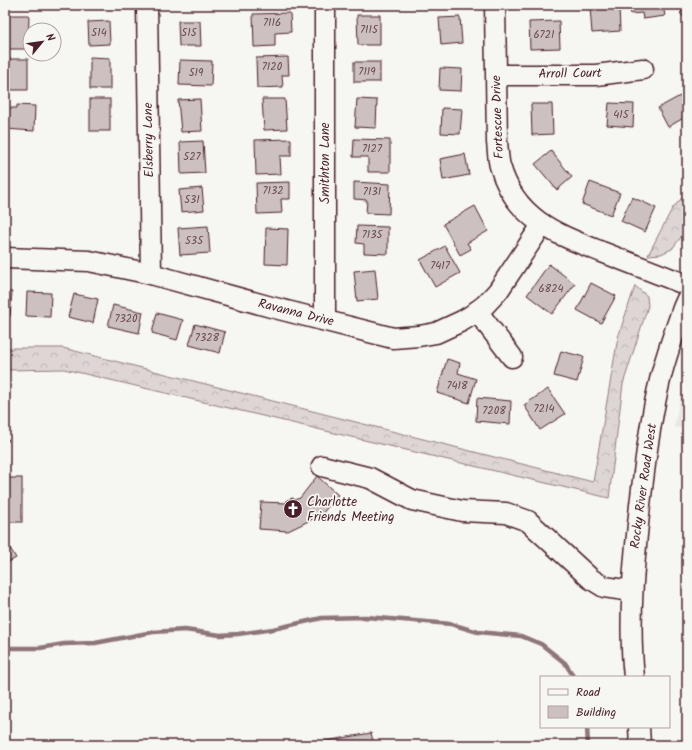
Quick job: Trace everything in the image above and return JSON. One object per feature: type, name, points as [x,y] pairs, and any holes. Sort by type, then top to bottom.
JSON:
[{"type":"street","name":"Elsberry Lane","points":[[148,5],[151,274]]},
{"type":"street","name":"Smithton Lane","points":[[325,5],[325,320]]},
{"type":"street","name":"Fortescue Drive","points":[[495,5],[497,142],[499,165],[504,180],[513,195],[522,207],[542,225],[561,236],[687,285]]},
{"type":"street","name":"Arroll Court","points":[[497,75],[596,75],[643,69]]},
{"type":"street","name":"Ravanna Drive","points":[[5,258],[89,261],[151,274],[393,338],[418,336],[436,332],[462,321],[485,305],[498,291],[542,225]]},
{"type":"street","name":"Rocky River Road West","points":[[634,676],[632,591],[635,550],[646,455],[660,379],[687,299]]},
{"type":"street","points":[[477,311],[512,357]]},
{"type":"street","points":[[322,466],[370,478],[412,500],[462,511],[506,513],[528,521],[591,579],[604,587],[632,591]]},
{"type":"street","points":[[639,728],[640,745]]},
{"type":"shaded area","points":[[687,367],[687,429],[674,427]]},
{"type":"green space","points":[[687,192],[687,229],[672,249],[661,254],[648,255],[672,209]]},
{"type":"green space","points":[[635,286],[647,296],[648,306],[623,384],[609,498],[64,369],[5,370],[5,348],[63,348],[593,482],[618,337]]},
{"type":"building","points":[[354,5],[388,5],[388,6],[354,7]]},
{"type":"building","points":[[619,5],[620,31],[592,33],[590,7]]},
{"type":"building","points":[[629,5],[663,5],[665,16],[643,19],[642,13],[631,14]]},
{"type":"building","points":[[687,7],[687,21],[680,13]]},
{"type":"building","points":[[290,13],[291,32],[275,33],[275,46],[254,47],[253,14]]},
{"type":"building","points":[[5,15],[29,15],[29,22],[22,22],[22,49],[5,49]]},
{"type":"building","points":[[357,15],[380,15],[380,45],[358,45]]},
{"type":"building","points":[[460,17],[462,43],[441,45],[439,18]]},
{"type":"building","points":[[109,21],[110,44],[89,45],[88,22]]},
{"type":"building","points":[[178,21],[200,21],[201,46],[179,46]]},
{"type":"building","points":[[559,21],[560,48],[530,49],[529,22]]},
{"type":"building","points":[[90,57],[110,58],[110,89],[90,89]]},
{"type":"building","points":[[288,57],[289,75],[282,75],[283,87],[257,88],[256,58]]},
{"type":"building","points":[[7,59],[22,59],[22,62],[28,62],[28,90],[6,90]]},
{"type":"building","points":[[180,60],[212,61],[211,86],[179,85]]},
{"type":"building","points":[[354,62],[380,62],[380,82],[354,82]]},
{"type":"building","points":[[440,68],[462,69],[461,91],[439,90]]},
{"type":"building","points":[[680,96],[687,109],[687,116],[668,127],[658,108]]},
{"type":"building","points":[[90,99],[110,99],[110,131],[90,131]]},
{"type":"building","points":[[200,99],[202,131],[181,132],[178,100]]},
{"type":"building","points":[[262,99],[285,99],[287,129],[264,130]]},
{"type":"building","points":[[357,99],[377,100],[376,128],[355,127]]},
{"type":"building","points":[[609,103],[634,104],[633,127],[607,125]]},
{"type":"building","points":[[531,104],[552,104],[553,134],[532,135]]},
{"type":"building","points":[[17,105],[35,106],[34,131],[5,129],[5,108],[17,108]]},
{"type":"building","points":[[442,108],[462,109],[460,134],[441,133]]},
{"type":"building","points":[[291,139],[291,156],[280,156],[281,174],[256,175],[255,140]]},
{"type":"building","points":[[354,139],[390,140],[390,172],[368,172],[368,157],[353,157]]},
{"type":"building","points":[[203,141],[205,173],[181,174],[180,142]]},
{"type":"building","points":[[551,151],[572,177],[557,190],[535,164]]},
{"type":"building","points":[[465,154],[469,175],[443,180],[440,159]]},
{"type":"building","points":[[290,182],[290,199],[281,199],[282,213],[257,214],[256,183]]},
{"type":"building","points":[[354,182],[390,184],[389,214],[366,213],[367,200],[354,199]]},
{"type":"building","points":[[590,182],[620,193],[611,215],[582,204]]},
{"type":"building","points":[[202,188],[204,210],[181,212],[179,190]]},
{"type":"building","points":[[632,197],[656,208],[645,232],[621,221]]},
{"type":"building","points":[[475,206],[488,231],[467,243],[471,249],[460,255],[443,224]]},
{"type":"building","points":[[208,226],[210,253],[180,255],[178,228]]},
{"type":"building","points":[[357,226],[388,227],[388,254],[364,253],[364,244],[356,243]]},
{"type":"building","points":[[266,228],[288,229],[287,265],[265,264]]},
{"type":"building","points":[[445,246],[460,273],[435,287],[420,260]]},
{"type":"building","points":[[549,264],[575,284],[552,314],[527,295]]},
{"type":"building","points":[[375,269],[378,299],[357,301],[354,271]]},
{"type":"building","points":[[591,283],[616,296],[601,323],[577,310]]},
{"type":"building","points":[[5,292],[12,292],[10,316],[5,315]]},
{"type":"building","points":[[27,292],[51,293],[50,317],[26,316]]},
{"type":"building","points":[[74,294],[98,299],[93,323],[68,317]]},
{"type":"building","points":[[113,305],[143,312],[139,333],[108,326]]},
{"type":"building","points":[[157,313],[183,320],[177,340],[152,333]]},
{"type":"building","points":[[195,324],[225,332],[220,353],[189,345]]},
{"type":"building","points":[[561,351],[584,357],[577,382],[554,376]]},
{"type":"building","points":[[447,359],[460,363],[458,373],[476,379],[469,403],[437,393]]},
{"type":"building","points":[[548,389],[565,414],[540,430],[524,405]]},
{"type":"building","points":[[477,398],[511,401],[510,424],[476,421]]},
{"type":"building","points":[[5,436],[9,440],[5,445]]},
{"type":"building","name":"Charlotte Friends Meeting","points":[[317,476],[338,495],[321,515],[288,531],[259,529],[261,502],[287,503],[287,500],[300,498]]},
{"type":"building","points":[[5,478],[22,478],[22,522],[5,522]]},
{"type":"building","points":[[5,540],[16,558],[5,564]]},
{"type":"building","points":[[371,733],[374,745],[320,745],[320,742]]},
{"type":"waterway","points":[[5,648],[40,648],[64,644],[95,643],[153,632],[185,630],[220,635],[238,634],[273,629],[322,618],[366,617],[451,624],[478,632],[521,636],[541,644],[565,663],[573,676]]},
{"type":"waterway","points":[[587,728],[588,745]]},
{"type":"place","name":"Charlotte Friends Meeting","points":[[293,509]]}]
